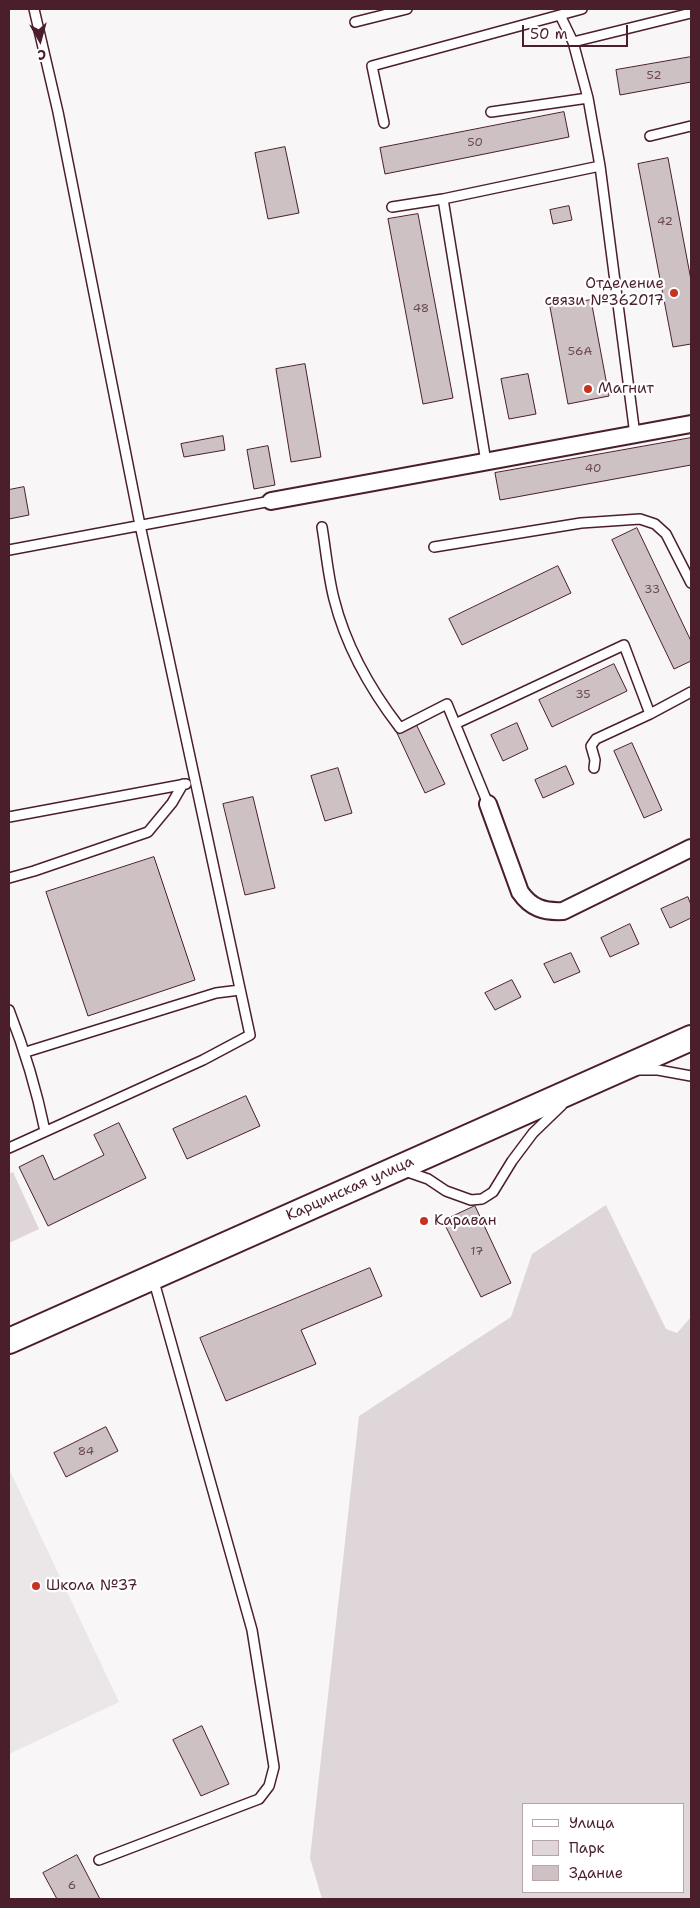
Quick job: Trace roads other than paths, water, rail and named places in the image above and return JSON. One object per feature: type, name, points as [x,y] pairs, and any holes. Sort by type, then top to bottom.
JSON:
[{"type":"main road","name":"Карцинская улица","points":[[9,1341],[691,1038]]},
{"type":"street","points":[[271,501],[691,424]]},
{"type":"street","points":[[488,804],[520,892],[526,900],[544,911],[563,911],[691,848]]},
{"type":"lane","points":[[9,1148],[202,1060],[250,1035],[140,525],[62,132],[34,9]]},
{"type":"lane","points":[[355,22],[407,9]]},
{"type":"lane","points":[[384,124],[372,66],[582,9]]},
{"type":"lane","points":[[573,42],[691,13]]},
{"type":"lane","points":[[560,15],[573,42],[588,98],[600,166],[635,434]]},
{"type":"lane","points":[[491,112],[588,98]]},
{"type":"lane","points":[[650,136],[691,126]]},
{"type":"lane","points":[[392,207],[443,199],[600,166]]},
{"type":"lane","points":[[443,199],[486,462]]},
{"type":"lane","points":[[9,550],[271,501]]},
{"type":"lane","points":[[434,547],[581,523],[640,519],[655,524],[666,534],[691,583]]},
{"type":"lane","points":[[322,528],[334,600],[352,653],[378,699],[400,728],[447,704],[488,804]]},
{"type":"lane","points":[[456,724],[624,645],[650,714]]},
{"type":"lane","points":[[594,768],[595,760],[591,746],[596,739],[650,714],[691,692]]},
{"type":"lane","points":[[9,816],[196,782]]},
{"type":"lane","points":[[9,878],[148,832],[172,803],[183,784]]},
{"type":"lane","points":[[26,1052],[216,993],[240,990]]},
{"type":"lane","points":[[9,1010],[26,1052],[45,1131]]},
{"type":"lane","points":[[396,1168],[428,1179],[446,1191],[471,1200],[482,1199],[493,1192],[522,1147],[557,1108],[619,1070],[658,1070],[691,1076]]},
{"type":"lane","points":[[99,1860],[259,1799],[269,1786],[274,1767],[252,1630],[152,1276]]},
{"type":"place","name":"Отделение связи №362017","points":[[674,293]]},
{"type":"place","name":"Магнит","points":[[588,389]]},
{"type":"place","name":"Караван","points":[[424,1221]]},
{"type":"place","name":"Школа №37","points":[[36,1586]]}]
